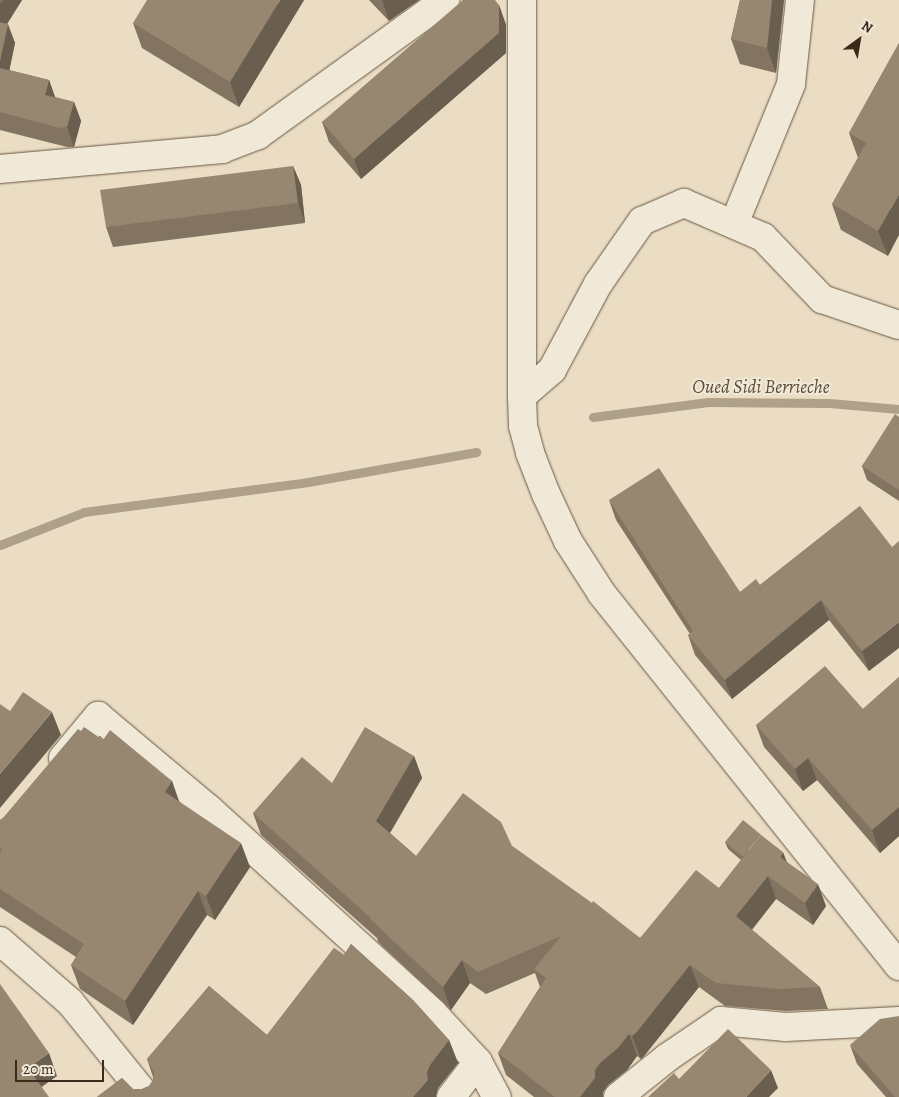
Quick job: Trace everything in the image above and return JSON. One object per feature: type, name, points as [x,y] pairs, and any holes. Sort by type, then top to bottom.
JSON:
[{"type":"street","points":[[0,169],[222,149],[249,139],[258,135],[300,106],[445,0]]},
{"type":"street","points":[[522,0],[523,426],[530,453],[546,494],[568,542],[602,594],[899,966]]},
{"type":"street","points":[[734,224],[791,84],[800,0]]},
{"type":"street","points":[[522,396],[552,370],[598,284],[642,222],[684,202],[763,237],[822,299],[899,325]]},
{"type":"street","points":[[49,774],[98,716],[208,809],[424,1005],[478,1062],[497,1097]]},
{"type":"street","points":[[0,941],[70,1002],[147,1097]]},
{"type":"street","points":[[618,1097],[668,1056],[721,1021],[786,1027],[899,1021]]},
{"type":"street","points":[[450,1097],[478,1062]]},
{"type":"building","points":[[147,0],[280,0],[230,82],[133,23]]},
{"type":"building","points":[[463,0],[495,0],[499,5],[499,33],[354,159],[322,122]]},
{"type":"building","points":[[740,0],[772,0],[767,48],[731,39]]},
{"type":"building","points":[[0,22],[8,24],[0,61]]},
{"type":"building","points":[[899,43],[899,194],[878,231],[832,204],[866,143],[849,133]]},
{"type":"building","points":[[0,68],[49,80],[45,95],[74,102],[67,127],[60,128],[0,112]]},
{"type":"building","points":[[293,166],[298,203],[106,227],[100,190]]},
{"type":"building","points":[[895,414],[899,417],[899,490],[862,466]]},
{"type":"building","points":[[659,468],[740,592],[756,579],[760,585],[860,506],[892,547],[899,541],[899,622],[862,651],[821,600],[725,680],[688,635],[693,631],[609,500]]},
{"type":"building","points":[[825,666],[863,709],[899,677],[899,807],[872,830],[808,758],[795,769],[756,725]]},
{"type":"building","points":[[23,692],[52,712],[0,774],[0,704],[10,711]]},
{"type":"building","points":[[84,727],[103,740],[110,730],[172,781],[165,792],[241,843],[206,896],[198,891],[125,1001],[71,965],[84,944],[0,889],[0,853],[2,849],[0,847],[0,820],[78,729],[81,731]]},
{"type":"building","points":[[365,727],[414,756],[376,821],[416,856],[463,793],[501,822],[512,846],[592,903],[593,901],[640,938],[696,870],[719,888],[761,835],[783,852],[780,857],[818,884],[805,903],[768,876],[736,916],[820,987],[778,989],[716,983],[690,965],[636,1033],[632,1036],[629,1034],[618,1048],[595,1069],[595,1078],[580,1097],[555,1097],[498,1053],[546,978],[534,969],[561,936],[478,972],[462,960],[443,987],[371,918],[253,813],[302,757],[332,783]]},
{"type":"building","points":[[743,820],[765,838],[761,835],[743,857],[725,842]]},
{"type":"building","points":[[351,944],[413,1000],[449,1040],[430,1065],[427,1072],[428,1080],[413,1097],[97,1097],[122,1078],[133,1089],[142,1089],[149,1086],[153,1080],[154,1072],[147,1059],[209,986],[267,1035],[334,948],[344,955]]},
{"type":"building","points":[[0,984],[49,1053],[28,1068],[49,1097],[0,1097]]},
{"type":"building","points":[[899,1016],[899,1097],[895,1097],[850,1045],[880,1019]]},
{"type":"building","points":[[728,1029],[771,1070],[746,1097],[648,1097],[674,1073],[679,1079]]},
{"type":"waterway","name":"Oued Sidi Berrieche","points":[[593,417],[708,402],[829,403],[899,409]]},
{"type":"waterway","points":[[0,545],[84,512],[308,482],[476,452]]}]
